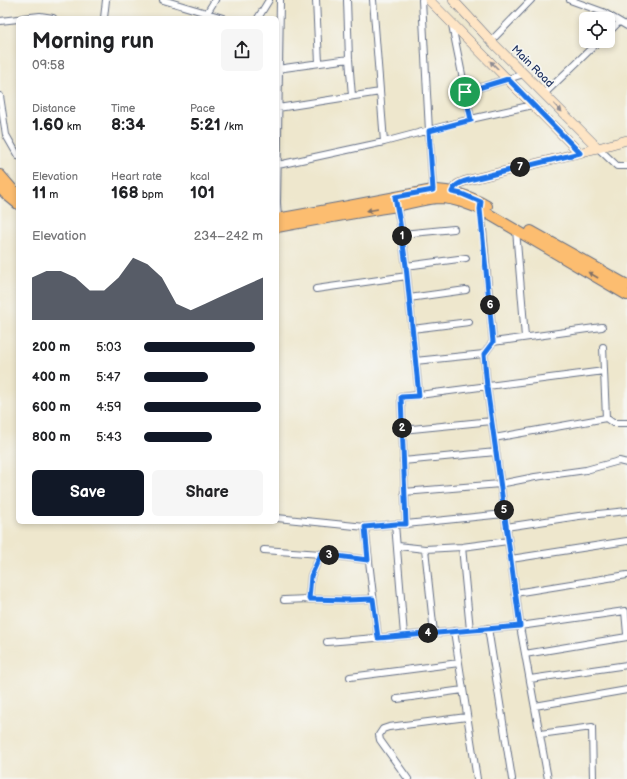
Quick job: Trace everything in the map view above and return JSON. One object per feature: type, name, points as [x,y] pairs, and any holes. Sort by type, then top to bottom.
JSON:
[{"type":"main road","points":[[0,175],[16,192]]},
{"type":"main road","points":[[0,188],[16,202]]},
{"type":"main road","points":[[396,202],[433,190],[445,190],[451,195]]},
{"type":"main road","points":[[279,222],[338,208],[443,198],[451,195],[462,194],[516,230],[627,295]]},
{"type":"main road","points":[[481,206],[627,285]]},
{"type":"street","points":[[104,16],[106,0]]},
{"type":"street","points":[[163,0],[174,1],[217,16]]},
{"type":"street","points":[[207,13],[215,0]]},
{"type":"street","points":[[259,16],[269,0]]},
{"type":"street","points":[[279,34],[280,0]]},
{"type":"street","points":[[316,0],[319,63]]},
{"type":"street","points":[[346,0],[352,96]]},
{"type":"street","points":[[373,0],[384,142]]},
{"type":"street","points":[[422,0],[433,190]]},
{"type":"street","points":[[429,0],[580,153]]},
{"type":"street","name":"Main Road","points":[[453,0],[491,41],[598,148]]},
{"type":"street","points":[[491,41],[531,0]]},
{"type":"street","points":[[570,0],[603,12],[627,26]]},
{"type":"street","points":[[0,21],[16,18]]},
{"type":"street","points":[[615,26],[619,22]]},
{"type":"street","points":[[452,23],[471,120]]},
{"type":"street","points":[[544,94],[592,48]]},
{"type":"street","points":[[279,69],[349,59]]},
{"type":"street","points":[[465,92],[524,74]]},
{"type":"street","points":[[279,108],[380,92]]},
{"type":"street","points":[[0,96],[6,134],[16,152]]},
{"type":"street","points":[[279,164],[384,142],[533,105]]},
{"type":"street","points":[[451,195],[454,186],[461,182],[627,140]]},
{"type":"street","points":[[598,148],[617,166],[627,166]]},
{"type":"street","points":[[396,202],[406,266],[419,396]]},
{"type":"street","points":[[481,206],[493,342],[484,354],[487,387],[520,626],[548,779]]},
{"type":"street","points":[[402,234],[454,229]]},
{"type":"street","points":[[516,230],[525,337]]},
{"type":"street","points":[[406,266],[466,258]]},
{"type":"street","points":[[316,289],[406,276]]},
{"type":"street","points":[[409,298],[466,290]]},
{"type":"street","points":[[412,329],[470,322]]},
{"type":"street","points":[[493,342],[602,327]]},
{"type":"street","points":[[602,347],[606,418]]},
{"type":"street","points":[[415,361],[484,354]]},
{"type":"street","points":[[406,524],[401,397],[419,396],[604,371]]},
{"type":"street","points":[[494,438],[606,418],[613,423],[627,423]]},
{"type":"street","points":[[402,430],[492,421]]},
{"type":"street","points":[[403,461],[496,452]]},
{"type":"street","points":[[404,492],[500,484],[535,477],[586,470],[619,461],[627,463]]},
{"type":"street","points":[[506,527],[579,516],[627,511]]},
{"type":"street","points":[[279,518],[365,527],[504,514]]},
{"type":"street","points":[[396,524],[404,636]]},
{"type":"street","points":[[365,527],[378,638]]},
{"type":"street","points":[[398,546],[425,549],[462,547],[508,541]]},
{"type":"street","points":[[511,559],[627,541]]},
{"type":"street","points":[[462,547],[470,630]]},
{"type":"street","points":[[425,549],[434,633]]},
{"type":"street","points":[[264,550],[321,554],[368,560]]},
{"type":"street","points":[[309,599],[311,576],[321,554]]},
{"type":"street","points":[[515,593],[627,576]]},
{"type":"street","points":[[284,600],[373,599]]},
{"type":"street","points":[[327,642],[520,626],[625,612],[627,636],[525,654]]},
{"type":"street","points":[[488,628],[512,779]]},
{"type":"street","points":[[454,631],[477,779]]},
{"type":"street","points":[[350,677],[459,663]]},
{"type":"street","points":[[530,679],[627,665]]},
{"type":"street","points":[[397,699],[463,690]]},
{"type":"street","points":[[534,706],[627,690]]},
{"type":"street","points":[[407,779],[380,740],[379,735],[383,729],[389,727],[467,718]]},
{"type":"street","points":[[540,734],[592,727],[593,779]]},
{"type":"route","points":[[508,79],[580,153],[461,182],[454,186],[452,192],[462,194],[481,202],[480,209],[493,342],[484,354],[487,387],[520,626],[378,638],[373,599],[309,599],[311,576],[321,554],[368,560],[365,527],[406,524],[401,397],[419,396],[406,266],[395,197],[433,190],[429,131],[471,120],[465,92],[508,79]]}]
